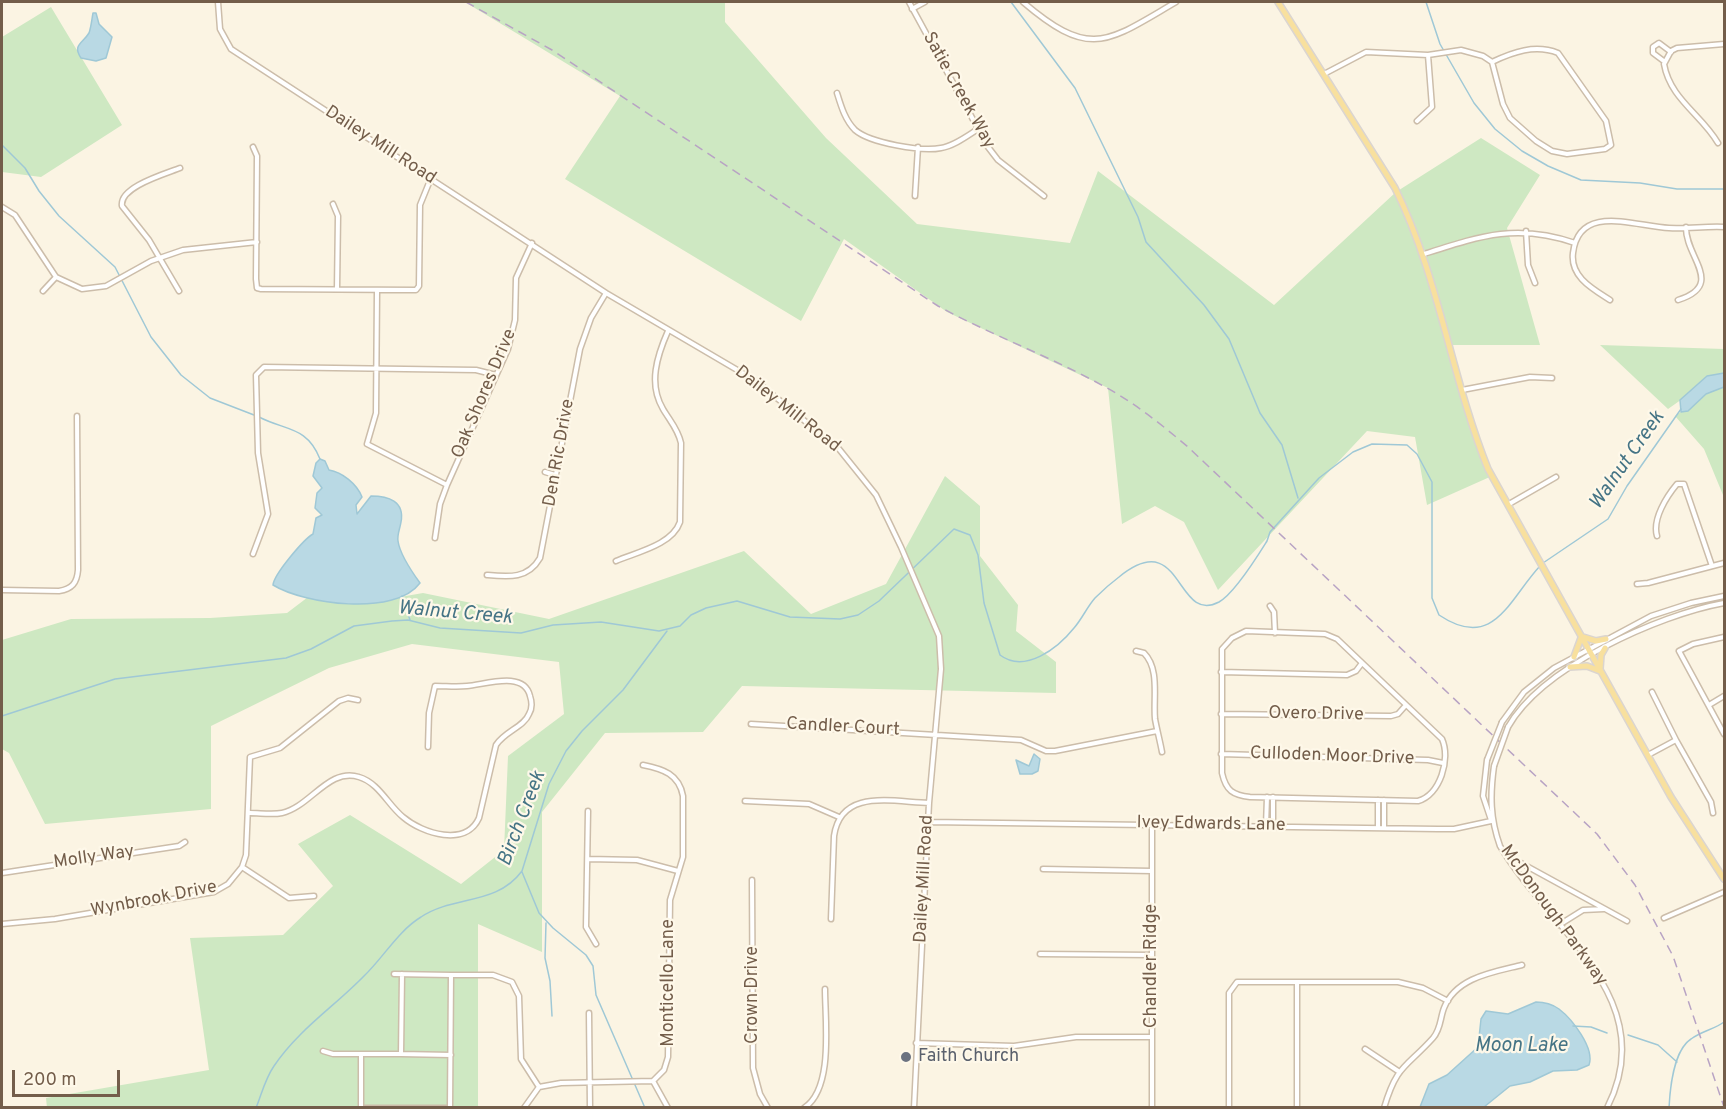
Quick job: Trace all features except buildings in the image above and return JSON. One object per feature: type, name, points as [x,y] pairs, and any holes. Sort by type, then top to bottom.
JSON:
[{"type":"main road","points":[[1278,2],[1395,188],[1424,254],[1462,390],[1488,469],[1671,797],[1725,879]]},
{"type":"main road","points":[[1581,636],[1596,641],[1606,639]]},
{"type":"main road","points":[[1574,657],[1581,636]]},
{"type":"main road","points":[[1600,670],[1600,659],[1605,648]]},
{"type":"main road","points":[[1570,667],[1587,666],[1600,670]]},
{"type":"street","name":"Dailey Mill Road","points":[[218,2],[220,29],[231,49],[606,292],[668,331],[739,370],[839,449],[876,495],[939,636],[941,669],[929,803],[914,1107]]},
{"type":"street","name":"Satie Creek Way","points":[[909,2],[978,129],[998,160],[1044,196]]},
{"type":"street","points":[[912,9],[925,2]]},
{"type":"street","points":[[1023,2],[1045,21],[1082,38],[1097,41],[1109,38],[1144,21],[1176,2]]},
{"type":"street","points":[[1665,62],[1653,53],[1653,47],[1659,43],[1671,52]]},
{"type":"street","points":[[1718,143],[1710,129],[1684,104],[1668,79],[1665,62],[1671,52],[1683,46],[1725,44]]},
{"type":"street","points":[[1324,74],[1366,52],[1428,55],[1461,50],[1484,56],[1492,62],[1503,104],[1510,118],[1536,141],[1552,151],[1578,153],[1605,149],[1611,145],[1606,121],[1558,53],[1549,50],[1519,51],[1492,62]]},
{"type":"street","points":[[1416,121],[1432,107],[1428,55]]},
{"type":"street","points":[[837,93],[848,121],[864,136],[918,147],[941,148],[978,129]]},
{"type":"street","points":[[253,147],[257,156],[257,288],[413,291],[418,288],[420,205],[431,178]]},
{"type":"street","points":[[915,196],[918,147]]},
{"type":"street","points":[[179,291],[121,201],[125,193],[180,168]]},
{"type":"street","points":[[333,204],[338,216],[337,289]]},
{"type":"street","points":[[2,207],[15,215],[56,277],[74,287],[97,289],[159,258],[198,247],[257,242]]},
{"type":"street","points":[[1610,300],[1579,277],[1573,264],[1575,243],[1584,228],[1602,220],[1669,228],[1725,226]]},
{"type":"street","points":[[1678,300],[1695,293],[1704,279],[1703,267],[1688,243],[1686,227]]},
{"type":"street","points":[[1424,254],[1496,233],[1526,231],[1575,243]]},
{"type":"street","points":[[1526,231],[1528,265],[1535,283]]},
{"type":"street","name":"Oak Shores Drive","points":[[435,538],[439,511],[447,485],[508,349],[515,320],[516,278],[532,243]]},
{"type":"street","points":[[43,291],[56,277]]},
{"type":"street","points":[[377,291],[376,413],[367,444],[447,485]]},
{"type":"street","name":"Den Ric Drive","points":[[487,575],[520,576],[529,573],[536,566],[543,550],[580,349],[591,318],[606,292]]},
{"type":"street","points":[[616,561],[669,539],[677,532],[680,522],[681,443],[678,431],[662,408],[655,387],[658,359],[668,331]]},
{"type":"street","points":[[253,554],[268,514],[258,453],[256,375],[259,370],[264,367],[476,370],[496,375]]},
{"type":"street","points":[[1462,390],[1530,377],[1552,378]]},
{"type":"street","points":[[2,590],[59,591],[67,590],[75,583],[78,570],[76,416]]},
{"type":"street","points":[[545,472],[555,476]]},
{"type":"street","points":[[1509,504],[1556,477]]},
{"type":"street","points":[[1657,536],[1655,528],[1669,494],[1677,484],[1684,483],[1712,566]]},
{"type":"street","points":[[1637,584],[1725,563]]},
{"type":"street","points":[[1491,821],[1485,807],[1484,796],[1487,760],[1502,722],[1531,685],[1606,639],[1665,611],[1725,596]]},
{"type":"street","name":"McDonough Parkway","points":[[1607,1107],[1616,1089],[1621,1065],[1623,1040],[1618,1016],[1600,977],[1504,854],[1491,821],[1490,791],[1494,766],[1508,727],[1531,695],[1570,667],[1663,620],[1725,603]]},
{"type":"street","points":[[1270,606],[1274,612],[1275,633]]},
{"type":"street","points":[[1246,632],[1275,633],[1330,634],[1442,739],[1445,751],[1439,784],[1429,796],[1418,801],[1267,797],[1226,792],[1221,754],[1222,649],[1233,638],[1246,632]]},
{"type":"street","points":[[1725,637],[1693,644],[1679,651],[1725,734]]},
{"type":"street","points":[[1136,651],[1144,653],[1151,663],[1155,680],[1157,731],[1162,752]]},
{"type":"street","points":[[1221,672],[1347,675],[1356,671],[1362,663]]},
{"type":"street","points":[[249,813],[288,811],[338,777],[351,775],[372,783],[395,810],[413,824],[441,834],[466,833],[475,827],[479,818],[496,745],[502,736],[525,720],[529,714],[531,698],[528,691],[522,685],[502,681],[465,687],[435,686],[429,713],[428,747]]},
{"type":"street","points":[[1652,692],[1711,802],[1713,813]]},
{"type":"street","points":[[1709,705],[1725,696]]},
{"type":"street","points":[[314,896],[289,898],[242,867],[249,842],[250,757],[280,748],[339,701],[348,698],[358,700]]},
{"type":"street","name":"Overo Drive","points":[[1221,714],[1391,716],[1398,714],[1406,705]]},
{"type":"street","name":"Candler Court","points":[[751,724],[936,732],[962,738],[1021,740],[1046,751],[1157,731]]},
{"type":"street","points":[[1648,755],[1676,740]]},
{"type":"street","name":"Culloden Moor Drive","points":[[1221,754],[1428,760],[1443,763]]},
{"type":"street","name":"Monticello Lane","points":[[643,765],[666,771],[682,788],[683,849],[670,900],[668,1057],[664,1070],[653,1081]]},
{"type":"street","points":[[1266,826],[1267,797]]},
{"type":"street","points":[[1273,797],[1273,826]]},
{"type":"street","points":[[1378,800],[1378,828]]},
{"type":"street","points":[[1384,800],[1384,828]]},
{"type":"street","points":[[745,801],[809,804],[839,818]]},
{"type":"street","points":[[831,919],[834,836],[839,818],[848,807],[863,802],[929,803]]},
{"type":"street","points":[[588,811],[586,927],[596,944]]},
{"type":"street","name":"Ivey Edwards Lane","points":[[929,822],[1454,829],[1491,821]]},
{"type":"street","name":"Chandler Ridge","points":[[1152,824],[1152,1107]]},
{"type":"street","name":"Molly Way","points":[[2,873],[179,846],[185,842]]},
{"type":"street","points":[[588,860],[638,860],[678,871]]},
{"type":"street","points":[[1521,863],[1627,921]]},
{"type":"street","name":"Wynbrook Drive","points":[[2,924],[55,919],[214,892],[228,885],[242,867]]},
{"type":"street","points":[[1043,869],[1152,871]]},
{"type":"street","name":"Crown Drive","points":[[752,880],[753,1068],[760,1094],[768,1107]]},
{"type":"street","points":[[1664,918],[1725,892]]},
{"type":"street","points":[[1559,925],[1583,910],[1606,909]]},
{"type":"street","points":[[1040,954],[1152,955]]},
{"type":"street","points":[[1383,1107],[1398,1071],[1438,1031],[1448,1001],[1465,983],[1522,965]]},
{"type":"street","points":[[394,974],[493,975],[512,982],[519,996],[521,1059],[539,1087]]},
{"type":"street","points":[[401,1054],[402,974]]},
{"type":"street","points":[[361,1054],[361,1106],[450,1107],[452,975]]},
{"type":"street","points":[[1229,1107],[1231,987],[1240,982],[1398,982],[1423,988],[1448,1001]]},
{"type":"street","points":[[1296,982],[1297,1107]]},
{"type":"street","points":[[804,1107],[816,1098],[823,1080],[825,989]]},
{"type":"street","points":[[589,1013],[590,1107]]},
{"type":"street","points":[[916,1043],[1014,1046],[1076,1037],[1152,1037]]},
{"type":"street","points":[[1365,1049],[1398,1071]]},
{"type":"street","points":[[323,1051],[333,1054],[451,1055]]},
{"type":"street","points":[[524,1107],[539,1087],[653,1081],[668,1107]]},
{"type":"green space","points":[[465,2],[725,2],[725,22],[826,138],[917,224],[1070,243],[1098,171],[1274,305],[1396,192],[1481,138],[1540,175],[1507,228],[1540,345],[1449,345],[1492,476],[1427,505],[1415,437],[1367,431],[1218,590],[1184,522],[1155,506],[1122,524],[1108,388],[947,312],[844,239],[801,321],[565,179],[620,96]]},
{"type":"green space","points":[[51,7],[122,125],[41,177],[2,172],[2,37]]},
{"type":"green space","points":[[1600,345],[1724,349],[1724,375],[1709,380],[1668,409]]},
{"type":"green space","points":[[1724,387],[1723,495],[1704,449],[1675,416],[1709,392]]},
{"type":"green space","points":[[945,476],[980,506],[980,556],[1018,605],[1016,631],[1056,662],[1056,693],[742,686],[703,732],[605,733],[542,812],[542,952],[478,924],[478,1107],[47,1108],[46,1098],[209,1070],[190,938],[283,935],[333,886],[298,844],[350,815],[461,884],[504,850],[508,756],[564,714],[559,662],[412,644],[329,668],[211,726],[211,809],[45,824],[9,753],[2,749],[2,640],[71,619],[210,618],[287,613],[312,594],[383,600],[423,593],[549,619],[744,551],[811,614],[886,584]]},
{"type":"water","points":[[93,13],[96,13],[99,24],[112,37],[106,58],[96,61],[81,58],[78,50],[79,44],[89,33]]},
{"type":"water","points":[[1724,373],[1724,387],[1706,394],[1688,411],[1681,412],[1680,400],[1707,376]]},
{"type":"water","points":[[320,459],[325,461],[329,470],[344,476],[360,492],[362,497],[356,505],[357,514],[371,496],[389,499],[398,505],[402,515],[398,536],[399,546],[420,583],[408,594],[371,604],[349,604],[306,597],[273,585],[278,573],[290,557],[313,534],[316,518],[322,515],[315,508],[317,493],[322,488],[313,476],[316,463]]},
{"type":"water","points":[[1034,754],[1040,759],[1038,771],[1032,774],[1020,774],[1016,760],[1029,766]]},
{"type":"water","name":"Moon Lake","points":[[1536,1002],[1554,1006],[1570,1020],[1586,1042],[1589,1050],[1589,1065],[1577,1070],[1553,1071],[1530,1082],[1510,1086],[1484,1107],[1420,1107],[1429,1084],[1447,1075],[1478,1047],[1481,1019],[1486,1011],[1508,1014]]},
{"type":"waterway","points":[[1011,2],[1075,88],[1138,217],[1146,242],[1204,305],[1229,339],[1260,413],[1282,445],[1298,498]]},
{"type":"waterway","points":[[1426,2],[1440,44],[1474,103],[1495,129],[1522,151],[1548,166],[1581,180],[1640,183],[1677,189],[1724,189]]},
{"type":"waterway","points":[[2,145],[25,168],[39,191],[59,216],[115,267],[151,337],[181,375],[210,398],[254,415]]},
{"type":"waterway","name":"Walnut Creek","points":[[1543,563],[1608,519],[1627,486],[1681,409]]},
{"type":"waterway","points":[[259,417],[302,435],[309,440],[320,459]]},
{"type":"waterway","name":"Walnut Creek","points":[[2,716],[115,679],[286,658],[311,649],[354,626],[392,621],[408,620],[440,628],[521,633],[553,625],[601,622],[659,631],[680,626],[691,615],[706,608],[737,601],[790,617],[840,619],[858,615],[879,601],[954,529],[970,535],[978,555],[984,603],[1000,655],[1020,662],[1040,656],[1059,643],[1077,624],[1098,595],[1119,577],[1140,564],[1155,562],[1167,568],[1194,600],[1205,605],[1219,602],[1232,591],[1245,574],[1267,541],[1270,532],[1319,478],[1353,452],[1372,444],[1407,445],[1417,454],[1432,482],[1432,598],[1439,615],[1458,625],[1474,628],[1487,624],[1499,617],[1540,566]]},
{"type":"waterway","points":[[402,596],[410,620]]},
{"type":"waterway","name":"Birch Creek","points":[[256,1108],[268,1076],[294,1041],[353,987],[405,930],[434,910],[500,890],[522,871],[549,784],[566,751],[582,731],[623,690],[667,631]]},
{"type":"waterway","points":[[522,872],[539,913],[553,928],[586,955],[593,966],[596,995],[645,1108]]},
{"type":"waterway","points":[[546,923],[545,958],[550,981],[552,1016]]},
{"type":"waterway","points":[[1669,1108],[1672,1080],[1677,1060],[1685,1044],[1724,1022]]},
{"type":"waterway","points":[[1573,1026],[1591,1027],[1607,1033]]},
{"type":"waterway","points":[[1628,1035],[1658,1045],[1677,1062]]},
{"type":"railway","points":[[466,2],[552,50],[938,306],[1107,388],[1149,415],[1188,447],[1597,834],[1635,885],[1673,956],[1724,1107]]},
{"type":"place","name":"Faith Church","points":[[906,1057]]}]
